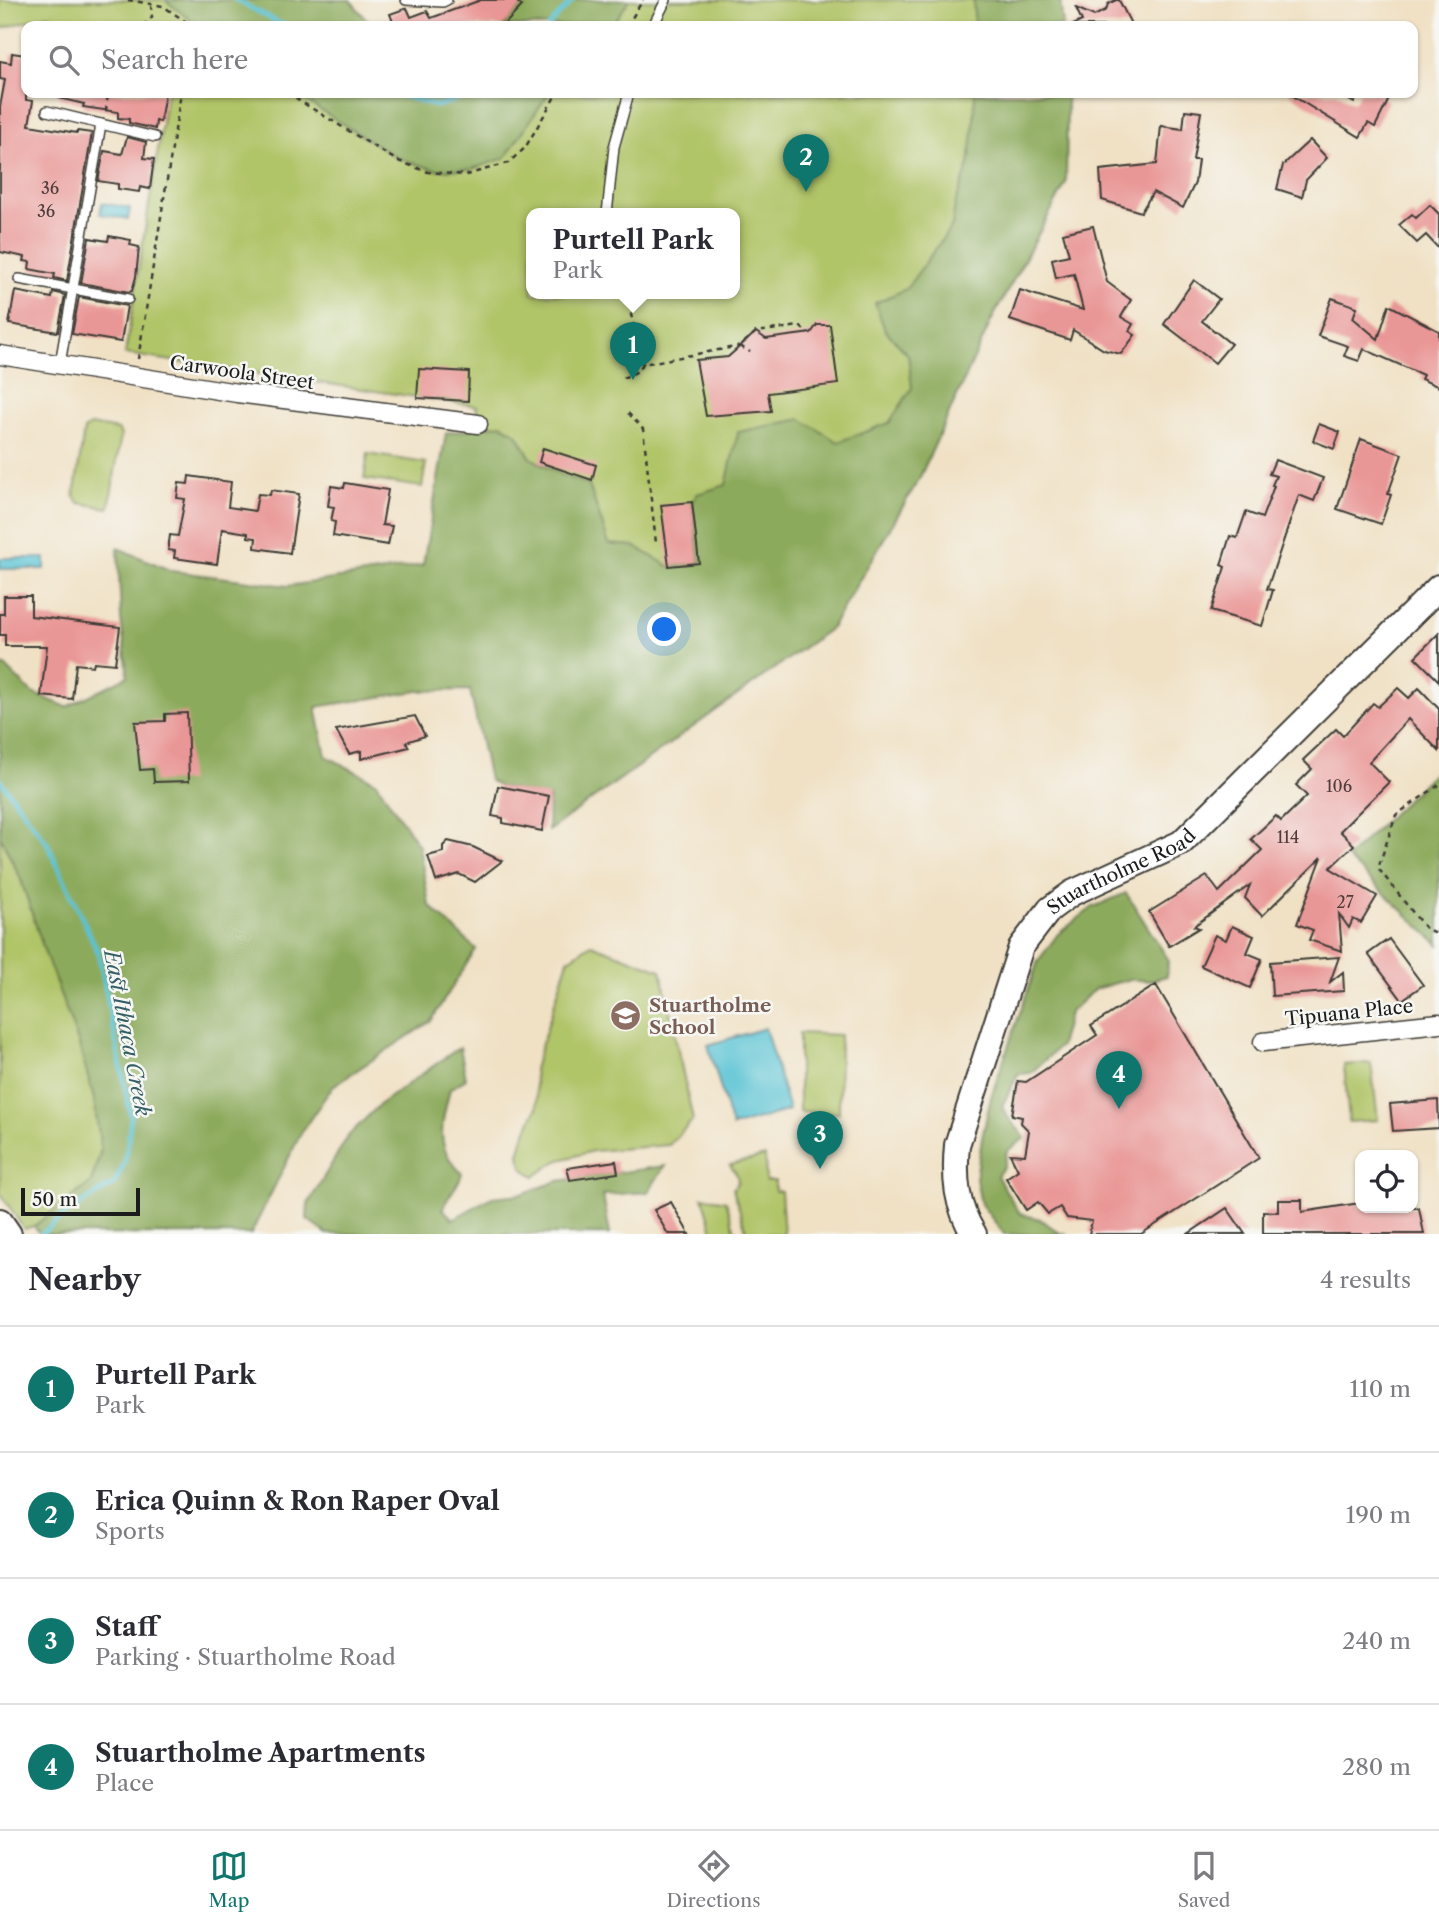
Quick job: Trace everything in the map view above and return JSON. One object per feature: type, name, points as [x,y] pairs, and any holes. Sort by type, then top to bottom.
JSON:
[{"type":"main road","name":"Stuartholme Road","points":[[974,1234],[958,1200],[954,1174],[957,1145],[1021,947],[1035,927],[1050,909],[1072,893],[1181,843],[1439,587]]},
{"type":"street","name":"Carwoola Street","points":[[0,355],[237,393],[478,424]]},
{"type":"street","name":"Tipuana Place","points":[[1263,1042],[1439,1023]]},
{"type":"lane","points":[[406,0],[447,0]]},
{"type":"lane","points":[[656,21],[666,0]]},
{"type":"lane","points":[[608,208],[614,146],[628,98]]},
{"type":"lane","points":[[47,111],[155,137]]},
{"type":"lane","points":[[60,364],[103,125]]},
{"type":"lane","points":[[19,279],[128,299]]},
{"type":"path","points":[[128,0],[163,6],[185,21]]},
{"type":"path","points":[[630,21],[643,0]]},
{"type":"path","points":[[148,21],[152,17],[151,4]]},
{"type":"path","points":[[103,125],[107,98]]},
{"type":"path","points":[[136,377],[180,98]]},
{"type":"path","points":[[295,98],[396,160],[428,172],[466,175],[508,163],[525,148],[554,98]]},
{"type":"path","points":[[627,299],[643,364]]},
{"type":"path","points":[[623,378],[638,371],[643,364],[740,346],[756,332],[800,326],[807,334]]},
{"type":"path","points":[[740,346],[750,352]]},
{"type":"path","points":[[628,413],[643,429],[656,543]]},
{"type":"path","points":[[1439,785],[1396,815],[1378,868],[1425,928],[1439,935]]},
{"type":"green space","points":[[0,0],[350,0],[368,21],[72,21],[48,15],[0,29]]},
{"type":"green space","points":[[165,0],[350,0],[368,21],[192,21]]},
{"type":"green space","points":[[527,0],[1060,0],[1062,21],[508,21]]},
{"type":"green space","points":[[527,0],[629,0],[615,21],[508,21]]},
{"type":"green space","points":[[973,0],[1060,0],[1062,21],[975,21]]},
{"type":"green space","points":[[166,98],[1067,98],[1066,183],[991,321],[919,479],[831,628],[457,571],[477,406],[125,354]]},
{"type":"green space","points":[[301,98],[546,98],[505,158],[472,169],[436,170],[398,158]]},
{"type":"green space","points":[[975,98],[1067,98],[1066,183],[991,321],[919,479],[831,628],[548,831],[549,797],[498,786],[489,780],[470,690],[418,691],[316,707],[326,756],[376,782],[419,846],[429,905],[476,949],[431,1021],[333,1086],[302,1131],[251,1234],[40,1234],[34,1226],[91,1183],[101,1150],[94,1099],[79,1044],[20,877],[0,836],[0,665],[5,666],[32,693],[67,707],[128,676],[121,619],[118,548],[172,571],[288,586],[423,565],[446,433],[501,424],[517,434],[531,458],[561,475],[589,485],[609,544],[634,546],[669,566],[699,563],[692,502],[697,494],[726,485],[738,432],[801,419],[838,442],[889,423],[912,388],[908,355],[885,330],[875,303],[906,289],[952,226],[955,204],[969,164]]},
{"type":"green space","points":[[91,425],[118,430],[121,435],[109,508],[79,503],[74,497],[84,430]]},
{"type":"green space","points":[[368,454],[426,463],[422,487],[364,479]]},
{"type":"green space","points":[[1439,768],[1439,945],[1347,858]]},
{"type":"green space","points":[[0,836],[20,877],[79,1044],[94,1099],[101,1150],[91,1183],[34,1226],[24,1229],[0,1193]]},
{"type":"green space","points":[[1126,893],[1168,959],[1167,976],[1149,981],[1130,979],[1095,989],[1069,1013],[1060,1046],[1031,1073],[1018,1074],[1002,1106],[1025,1138],[1007,1151],[1004,1166],[997,1176],[1020,1214],[1040,1219],[1060,1233],[1067,1234],[1004,1234],[981,1204],[976,1179],[991,1097],[1038,961],[1058,934],[1093,907]]},
{"type":"green space","points":[[591,944],[661,970],[693,1120],[669,1145],[593,1151],[557,1161],[535,1176],[523,1169],[519,1154],[537,1107],[534,1069],[568,960]]},
{"type":"green space","points":[[799,1033],[840,1035],[839,1113],[799,1112]]},
{"type":"green space","points":[[460,1047],[466,1079],[450,1089],[442,1134],[447,1154],[462,1173],[443,1209],[453,1219],[492,1197],[522,1194],[558,1181],[665,1166],[648,1192],[603,1195],[610,1234],[327,1234],[307,1219],[308,1204],[348,1136],[380,1104]]},
{"type":"green space","points":[[1371,1063],[1378,1120],[1349,1122],[1344,1065]]},
{"type":"green space","points":[[765,1156],[766,1181],[775,1181],[775,1191],[781,1191],[784,1234],[747,1234],[733,1189],[738,1182],[730,1165]]},
{"type":"green space","points":[[703,1197],[726,1201],[736,1234],[714,1234]]},
{"type":"water","points":[[102,203],[130,208],[128,219],[100,214]]},
{"type":"water","points":[[0,558],[45,558],[45,569],[0,569]]},
{"type":"water","points":[[765,1028],[789,1110],[732,1127],[708,1045]]},
{"type":"building","points":[[481,0],[515,0],[522,6],[508,21],[393,21],[390,14],[407,8],[411,17],[427,11],[431,18]]},
{"type":"building","points":[[1119,0],[1130,21],[1082,21],[1076,8],[1094,16],[1106,10],[1108,4]]},
{"type":"building","points":[[12,53],[21,54],[21,98],[33,101],[29,125],[92,133],[67,281],[54,278],[55,274],[29,269],[30,262],[24,261],[25,257],[0,252],[0,107],[5,80],[0,79],[0,61],[11,63]]},
{"type":"building","points":[[59,98],[164,98],[160,122],[156,121],[155,129],[129,123],[129,119],[118,118],[118,112],[83,107],[84,104]]},
{"type":"building","points":[[1296,98],[1346,98],[1354,103],[1357,98],[1383,98],[1388,101],[1375,127],[1368,123],[1360,137]]},
{"type":"building","points":[[1185,110],[1201,112],[1193,160],[1198,160],[1195,183],[1183,208],[1153,192],[1141,212],[1102,200],[1100,170],[1157,164],[1161,126],[1183,129]]},
{"type":"building","points":[[127,137],[146,142],[144,158],[154,159],[150,189],[140,187],[139,192],[118,189],[118,184],[98,181],[104,151],[122,154]]},
{"type":"building","points":[[1310,140],[1327,158],[1306,180],[1302,197],[1277,189],[1283,165]]},
{"type":"building","points":[[1430,205],[1439,214],[1439,249],[1426,235],[1417,243],[1399,225],[1412,214],[1416,218]]},
{"type":"building","points":[[1093,226],[1107,282],[1131,300],[1121,317],[1133,324],[1129,331],[1135,335],[1121,354],[1104,350],[1073,330],[1070,340],[1010,320],[1020,290],[1083,310],[1074,274],[1056,278],[1052,259],[1069,255],[1063,233]]},
{"type":"building","points":[[109,236],[131,240],[130,245],[139,247],[132,291],[81,283],[89,238],[108,241]]},
{"type":"building","points":[[1194,280],[1219,299],[1202,321],[1231,344],[1215,363],[1164,324]]},
{"type":"building","points":[[15,291],[52,298],[53,292],[65,295],[58,332],[9,324]]},
{"type":"building","points":[[79,297],[127,306],[121,342],[72,334]]},
{"type":"building","points":[[1332,298],[1357,307],[1353,318],[1378,339],[1389,305],[1439,331],[1439,387],[1421,379],[1423,375],[1364,349],[1359,361],[1344,356],[1348,346],[1318,336]]},
{"type":"building","points":[[817,325],[830,325],[838,384],[768,393],[771,411],[706,416],[696,360],[728,357],[756,332],[766,339],[811,333]]},
{"type":"building","points":[[419,369],[469,372],[468,401],[417,398]]},
{"type":"building","points":[[1319,424],[1340,432],[1334,449],[1313,441]]},
{"type":"building","points":[[1361,439],[1402,454],[1381,524],[1337,509]]},
{"type":"building","points":[[543,448],[596,465],[592,480],[539,462]]},
{"type":"building","points":[[1275,460],[1323,478],[1314,501],[1299,495],[1267,589],[1273,590],[1262,626],[1211,611],[1225,567],[1221,565],[1230,536],[1237,538],[1246,512],[1262,518],[1274,486],[1272,485],[1276,476],[1269,474]]},
{"type":"building","points":[[189,476],[231,482],[228,507],[255,511],[258,494],[270,495],[271,490],[299,494],[290,553],[255,548],[256,538],[248,537],[248,533],[222,529],[217,564],[174,558],[175,551],[168,550],[170,535],[178,536],[185,499],[177,498],[179,483],[188,484]]},
{"type":"building","points":[[345,483],[388,490],[382,525],[392,526],[388,545],[333,536],[335,522],[331,521],[334,507],[328,506],[331,486],[344,488]]},
{"type":"building","points":[[692,502],[699,563],[669,566],[661,505]]},
{"type":"building","points":[[4,596],[31,596],[31,616],[120,627],[115,664],[76,664],[72,699],[41,696],[47,646],[5,646],[5,635],[0,635],[0,614],[4,614]]},
{"type":"building","points":[[1439,633],[1439,681],[1415,657]]},
{"type":"building","points":[[1398,688],[1409,698],[1419,688],[1439,709],[1439,751],[1408,719],[1369,762],[1389,782],[1340,831],[1354,845],[1330,868],[1377,896],[1361,923],[1353,919],[1349,928],[1339,914],[1342,951],[1309,940],[1313,930],[1297,924],[1322,857],[1262,916],[1245,898],[1250,885],[1194,926],[1199,928],[1169,946],[1149,912],[1207,876],[1219,892],[1262,850],[1251,839],[1276,816],[1281,821],[1307,796],[1296,785],[1312,769],[1303,760],[1336,729],[1343,736],[1373,703],[1378,707]]},
{"type":"building","points":[[187,713],[189,781],[154,782],[153,769],[140,770],[135,722],[165,721],[165,714]]},
{"type":"building","points":[[415,716],[425,736],[406,742],[409,747],[361,759],[361,751],[349,754],[336,730]]},
{"type":"building","points":[[498,786],[549,796],[542,831],[503,823],[503,818],[492,816]]},
{"type":"building","points":[[448,841],[473,847],[502,861],[475,882],[459,874],[436,881],[428,856],[443,852],[443,846]]},
{"type":"building","points":[[1232,926],[1254,936],[1247,953],[1262,959],[1250,988],[1201,966],[1215,935],[1226,940]]},
{"type":"building","points":[[1389,939],[1423,985],[1402,1000],[1368,954]]},
{"type":"building","points":[[1339,957],[1330,982],[1343,972],[1344,991],[1272,996],[1270,962]]},
{"type":"building","points":[[1156,985],[1259,1158],[1141,1234],[1089,1234],[1092,1221],[1067,1218],[1060,1207],[1048,1214],[1038,1202],[1026,1210],[1006,1178],[1018,1170],[1010,1154],[1025,1155],[1029,1131],[1021,1123],[1022,1117],[1012,1115],[1018,1081],[1026,1082],[1097,1035],[1091,1026]]},
{"type":"building","points":[[1438,1100],[1439,1128],[1393,1131],[1390,1104]]},
{"type":"building","points":[[616,1161],[618,1173],[570,1180],[567,1168]]},
{"type":"building","points":[[1278,1200],[1302,1200],[1302,1212],[1355,1204],[1355,1213],[1418,1213],[1419,1208],[1424,1234],[1263,1234],[1263,1211],[1278,1212]]},
{"type":"building","points":[[671,1202],[689,1234],[668,1234],[654,1210]]},
{"type":"building","points":[[1227,1208],[1245,1234],[1188,1234]]},
{"type":"waterway","points":[[236,0],[276,21]]},
{"type":"waterway","points":[[554,21],[573,0]]},
{"type":"waterway","points":[[409,98],[437,106],[461,98]]},
{"type":"waterway","name":"East Ithaca Creek","points":[[0,780],[47,843],[98,952],[131,1117],[125,1162],[114,1184],[68,1212],[41,1234]]},
{"type":"place","name":"Erica Quinn & Ron Raper Oval","points":[[806,192]]},
{"type":"place","name":"Purtell Park","points":[[633,380]]},
{"type":"place","name":"Stuartholme School","points":[[626,1016]]},
{"type":"place","name":"Stuartholme Apartments","points":[[1119,1109]]},
{"type":"place","name":"Staff","points":[[820,1169]]}]
